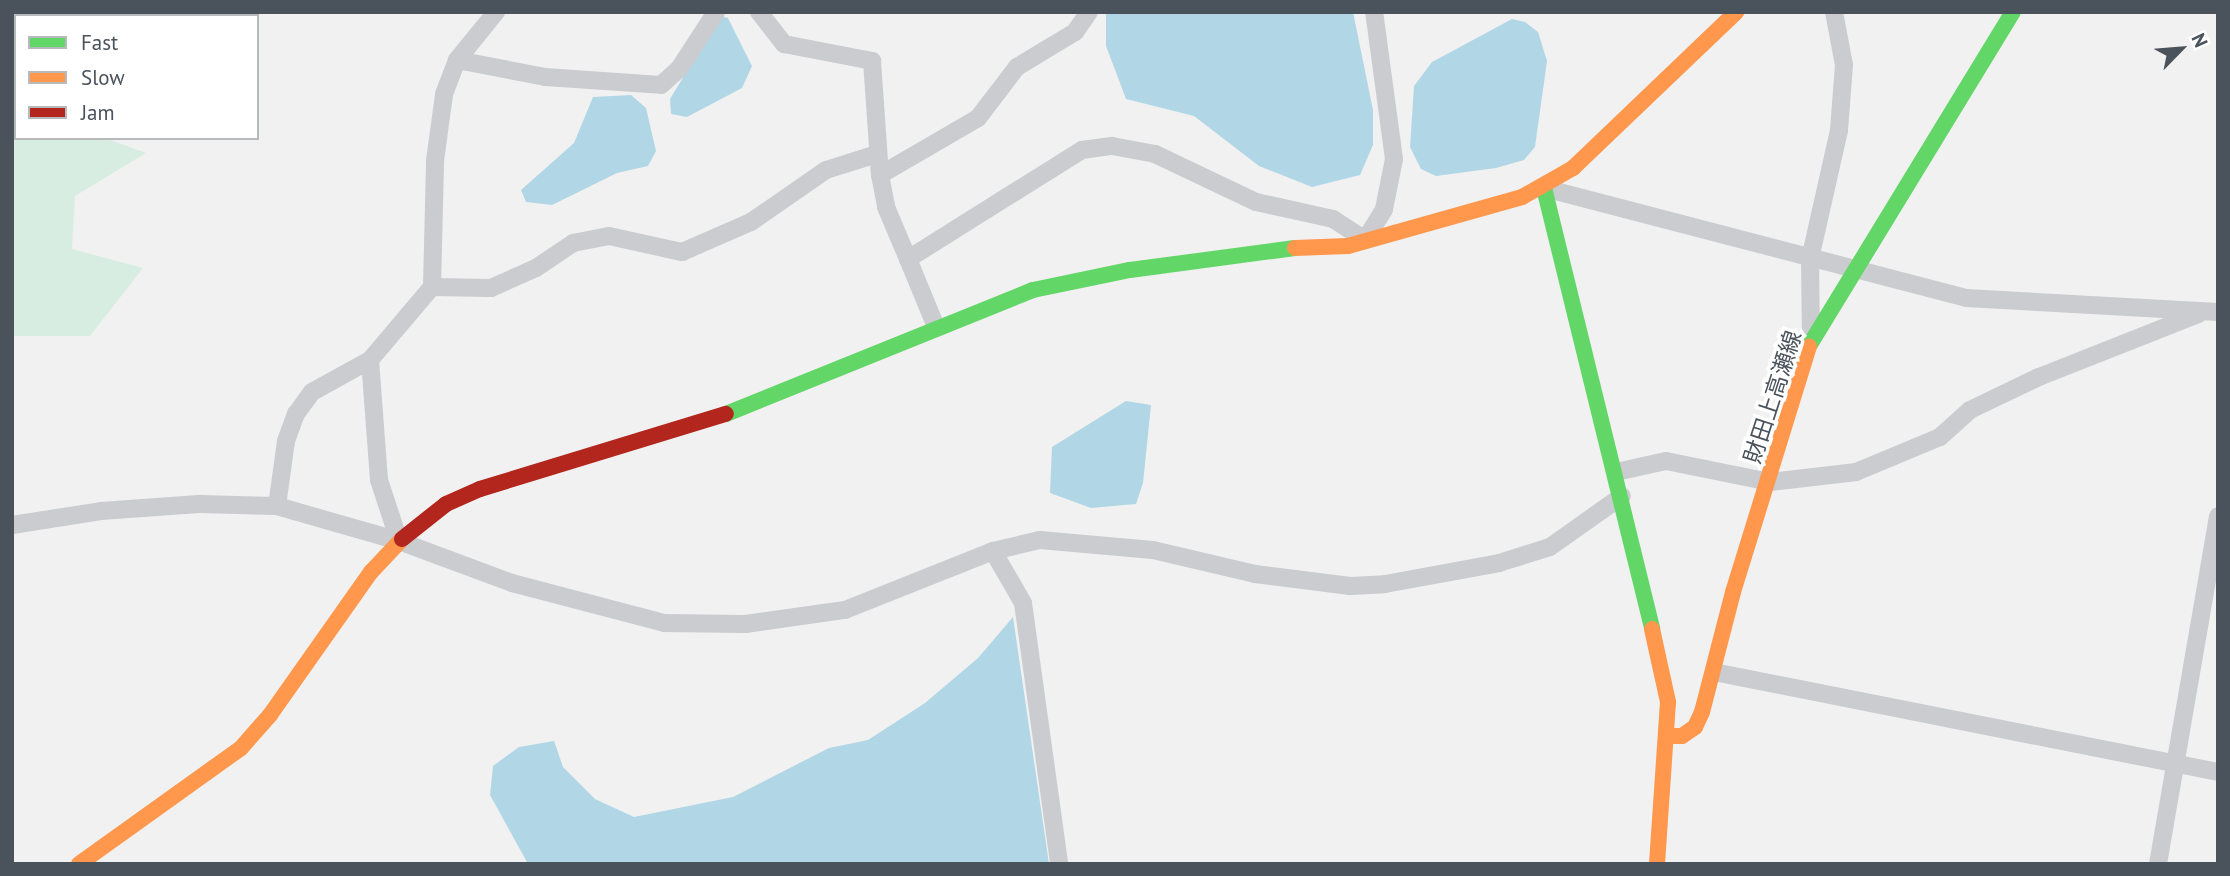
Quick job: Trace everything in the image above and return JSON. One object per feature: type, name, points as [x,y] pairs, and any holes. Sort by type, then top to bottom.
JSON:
[{"type":"street","points":[[276,506],[286,441],[296,414],[312,393],[370,360],[432,287],[435,160],[444,94],[457,60],[496,12]]},
{"type":"street","points":[[457,60],[545,77],[661,85],[679,69],[716,12]]},
{"type":"street","points":[[759,12],[784,44],[872,61],[877,153],[886,207],[936,327]]},
{"type":"street","points":[[880,175],[978,118],[1017,67],[1075,32],[1089,12]]},
{"type":"street","points":[[1365,240],[1384,209],[1394,159],[1374,12]]},
{"type":"street","points":[[79,864],[242,748],[399,541],[446,504],[480,489],[763,403],[936,327],[1034,290],[1080,279],[1365,240],[1471,214],[1544,188],[1573,167],[1736,12]]},
{"type":"street","points":[[1811,340],[1810,259],[1839,130],[1844,65],[1834,12]]},
{"type":"street","name":"財田上高瀬線","points":[[1669,736],[1682,736],[1695,727],[1714,672],[1733,592],[1770,482],[1811,340],[2013,12]]},
{"type":"street","points":[[908,259],[1082,150],[1112,146],[1155,154],[1256,202],[1333,219],[1365,240]]},
{"type":"street","points":[[432,287],[491,288],[536,268],[573,243],[609,236],[682,252],[751,222],[826,170],[877,153]]},
{"type":"street","points":[[1544,188],[1853,271],[1966,298],[2211,312]]},
{"type":"street","points":[[1544,188],[1657,642],[1669,736],[1657,864]]},
{"type":"street","points":[[1616,472],[1666,461],[1770,482],[1856,472],[1940,437],[1970,410],[2039,377],[2211,312]]},
{"type":"street","points":[[370,360],[379,480],[399,541]]},
{"type":"street","points":[[12,525],[101,511],[199,504],[276,506],[399,541],[512,583],[664,623],[745,624],[813,617],[845,610],[993,551],[1040,540],[1153,550],[1255,574],[1350,586],[1385,584],[1499,563],[1550,547],[1622,496]]},
{"type":"street","points":[[2158,864],[2215,553],[2218,516]]},
{"type":"street","points":[[993,551],[1023,603],[1059,864]]},
{"type":"street","points":[[1714,672],[2218,772]]},
{"type":"green space","points":[[12,82],[14,140],[110,140],[146,153],[75,196],[72,249],[143,268],[90,336],[12,336]]},
{"type":"water","points":[[1106,12],[1353,12],[1373,110],[1373,145],[1360,175],[1312,187],[1259,166],[1194,116],[1126,99],[1106,46]]},
{"type":"water","points":[[720,16],[728,18],[752,66],[742,88],[687,117],[671,114],[670,99]]},
{"type":"water","points":[[1512,19],[1525,22],[1538,32],[1547,61],[1535,147],[1524,160],[1496,168],[1436,176],[1421,169],[1410,147],[1414,86],[1432,62]]},
{"type":"water","points":[[631,95],[646,108],[656,151],[648,166],[617,173],[552,205],[526,202],[521,190],[574,143],[593,97]]},
{"type":"water","points":[[1126,401],[1151,405],[1143,483],[1136,504],[1091,508],[1050,493],[1052,447]]},
{"type":"water","points":[[1013,617],[1049,864],[528,864],[490,795],[493,766],[519,747],[554,741],[563,767],[595,799],[634,817],[733,797],[829,748],[868,740],[925,703],[978,658]]},
{"type":"traffic: fast","points":[[1809,346],[2013,12]]},
{"type":"traffic: fast","points":[[1544,188],[1652,629]]},
{"type":"traffic: fast","points":[[726,414],[1033,290],[1130,270],[1295,248]]},
{"type":"traffic: slow","points":[[1295,248],[1348,246],[1522,197],[1573,168],[1736,12]]},
{"type":"traffic: slow","points":[[1669,736],[1682,736],[1695,727],[1702,712],[1733,592],[1809,346]]},
{"type":"traffic: slow","points":[[79,864],[241,748],[270,715],[371,572],[402,539]]},
{"type":"traffic: slow","points":[[1652,629],[1668,702],[1657,864]]},
{"type":"traffic: jam","points":[[402,539],[446,504],[480,489],[726,414]]}]
